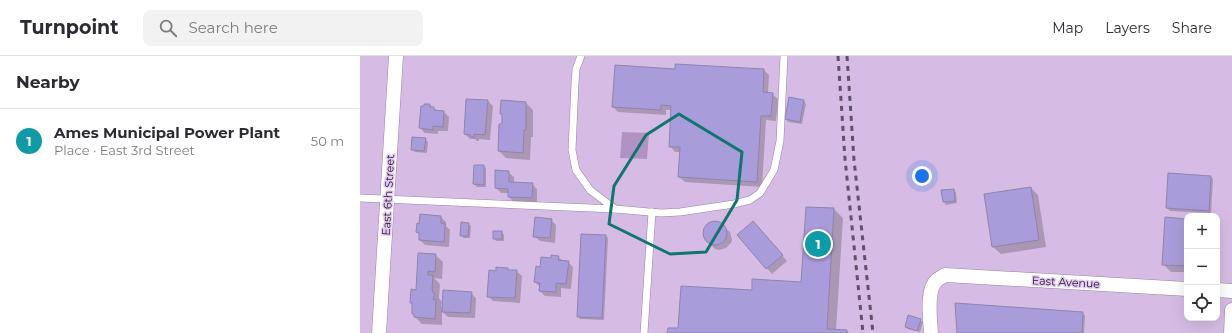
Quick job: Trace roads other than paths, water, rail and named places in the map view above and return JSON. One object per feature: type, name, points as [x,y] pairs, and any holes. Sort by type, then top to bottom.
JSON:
[{"type":"street","name":"East 6th Street","points":[[379,333],[396,56]]},
{"type":"street","name":"East Avenue","points":[[931,333],[930,298],[932,286],[937,279],[945,275],[1184,289]]},
{"type":"street","points":[[1220,290],[1232,291]]},
{"type":"street","points":[[1231,333],[1232,310]]},
{"type":"lane","points":[[581,56],[576,69],[572,150],[576,170],[590,190],[615,209]]},
{"type":"lane","points":[[360,198],[615,209],[652,212],[680,212],[734,204],[750,200],[760,193],[774,170],[780,141],[784,56]]},
{"type":"lane","points":[[644,333],[652,212]]},
{"type":"railway","points":[[838,56],[845,159],[863,333]]},
{"type":"railway","points":[[847,56],[854,160],[873,333]]},
{"type":"place","name":"Ames Municipal Power Plant","points":[[818,244]]}]
